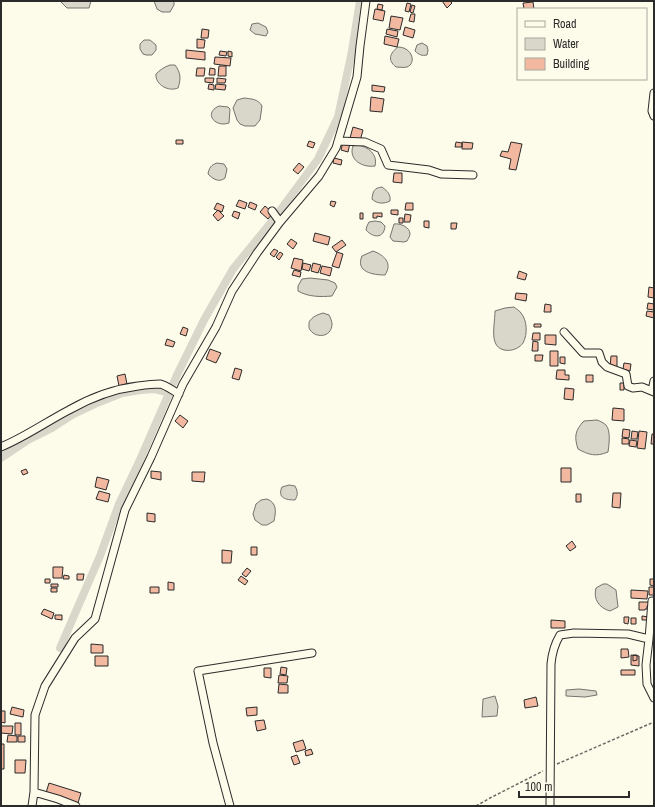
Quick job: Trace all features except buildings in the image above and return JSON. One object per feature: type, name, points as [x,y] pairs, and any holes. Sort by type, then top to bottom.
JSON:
[{"type":"street","points":[[32,806],[34,792],[35,715],[45,686],[74,638],[95,619],[125,510],[151,457],[183,384],[216,327],[232,291],[257,252],[319,176],[336,148],[357,77],[366,1]]},
{"type":"street","points":[[654,93],[652,111],[654,116]]},
{"type":"street","points":[[338,141],[365,142],[381,148],[388,165],[429,170],[441,174],[473,175]]},
{"type":"street","points":[[272,211],[280,222]]},
{"type":"street","points":[[564,332],[583,353],[599,353],[602,362],[607,367],[626,374],[628,386],[633,388],[642,387],[653,391],[654,381]]},
{"type":"street","points":[[1,447],[38,428],[68,410],[96,397],[125,388],[161,384],[179,394]]},
{"type":"street","points":[[652,602],[646,665],[647,684],[654,698]]},
{"type":"street","points":[[550,806],[551,664],[552,652],[557,640],[560,636],[574,633],[628,634],[649,639]]},
{"type":"street","points":[[230,806],[213,743],[198,671],[312,653]]},
{"type":"street","points":[[34,792],[76,806]]},
{"type":"path","points":[[557,764],[654,722]]},
{"type":"path","points":[[476,806],[544,771]]},
{"type":"water","points":[[60,1],[91,1],[89,8],[67,8]]},
{"type":"water","points":[[154,1],[174,1],[174,5],[170,12],[162,12],[157,9]]},
{"type":"water","points":[[258,23],[266,27],[268,32],[266,36],[255,34],[250,30],[252,24]]},
{"type":"water","points":[[144,40],[150,40],[156,45],[156,50],[152,55],[143,54],[140,49],[140,44]]},
{"type":"water","points":[[422,43],[427,46],[427,55],[421,55],[415,51],[417,45]]},
{"type":"water","points":[[398,47],[407,50],[412,56],[412,62],[407,67],[396,67],[391,62],[391,54]]},
{"type":"water","points":[[170,65],[175,65],[179,73],[180,79],[178,88],[171,89],[163,87],[156,78],[156,74]]},
{"type":"water","points":[[244,98],[257,101],[262,106],[260,120],[255,126],[245,126],[240,124],[237,120],[233,108],[237,100]]},
{"type":"water","points":[[219,106],[228,107],[230,109],[229,123],[224,124],[215,122],[211,116],[214,109]]},
{"type":"water","points":[[358,145],[369,149],[374,155],[376,162],[375,166],[366,166],[355,159],[352,151],[353,146]]},
{"type":"water","points":[[217,163],[224,164],[227,169],[225,178],[221,180],[214,179],[208,174],[211,167]]},
{"type":"water","points":[[382,187],[387,191],[390,199],[390,201],[385,203],[376,202],[372,199],[374,190]]},
{"type":"water","points":[[369,222],[381,222],[385,226],[383,233],[378,236],[372,235],[366,230]]},
{"type":"water","points":[[394,224],[407,227],[410,235],[407,241],[393,241],[390,237]]},
{"type":"water","points":[[373,251],[384,257],[388,263],[385,275],[366,272],[361,266],[360,261],[362,256]]},
{"type":"water","points":[[310,278],[328,280],[335,283],[337,287],[332,296],[310,295],[298,291],[298,286],[302,279]]},
{"type":"water","points":[[514,307],[525,319],[526,336],[523,343],[517,348],[513,350],[504,350],[497,346],[494,339],[495,311]]},
{"type":"water","points":[[323,313],[329,315],[331,319],[331,329],[326,334],[318,335],[311,332],[309,322],[317,315]]},
{"type":"water","points":[[597,420],[606,425],[608,428],[608,452],[593,455],[578,449],[576,434],[584,421]]},
{"type":"water","points":[[289,485],[295,486],[296,488],[297,497],[295,500],[283,498],[281,494],[282,487]]},
{"type":"water","points":[[267,499],[273,503],[275,508],[274,521],[267,525],[262,525],[255,520],[253,514],[256,504],[261,500]]},
{"type":"water","points":[[603,584],[607,584],[616,590],[618,607],[610,611],[606,610],[600,605],[595,596],[596,588]]},
{"type":"water","points":[[579,689],[596,691],[597,695],[585,697],[566,696],[566,690]]},
{"type":"water","points":[[495,696],[498,706],[497,716],[482,717],[483,699]]},
{"type":"waterway","points":[[60,648],[100,556],[119,504],[177,375],[204,320],[233,269],[273,220],[318,159],[338,117],[352,51],[360,1]]},
{"type":"waterway","points":[[1,458],[28,440],[52,428],[72,415],[122,393],[154,389],[169,393]]}]
